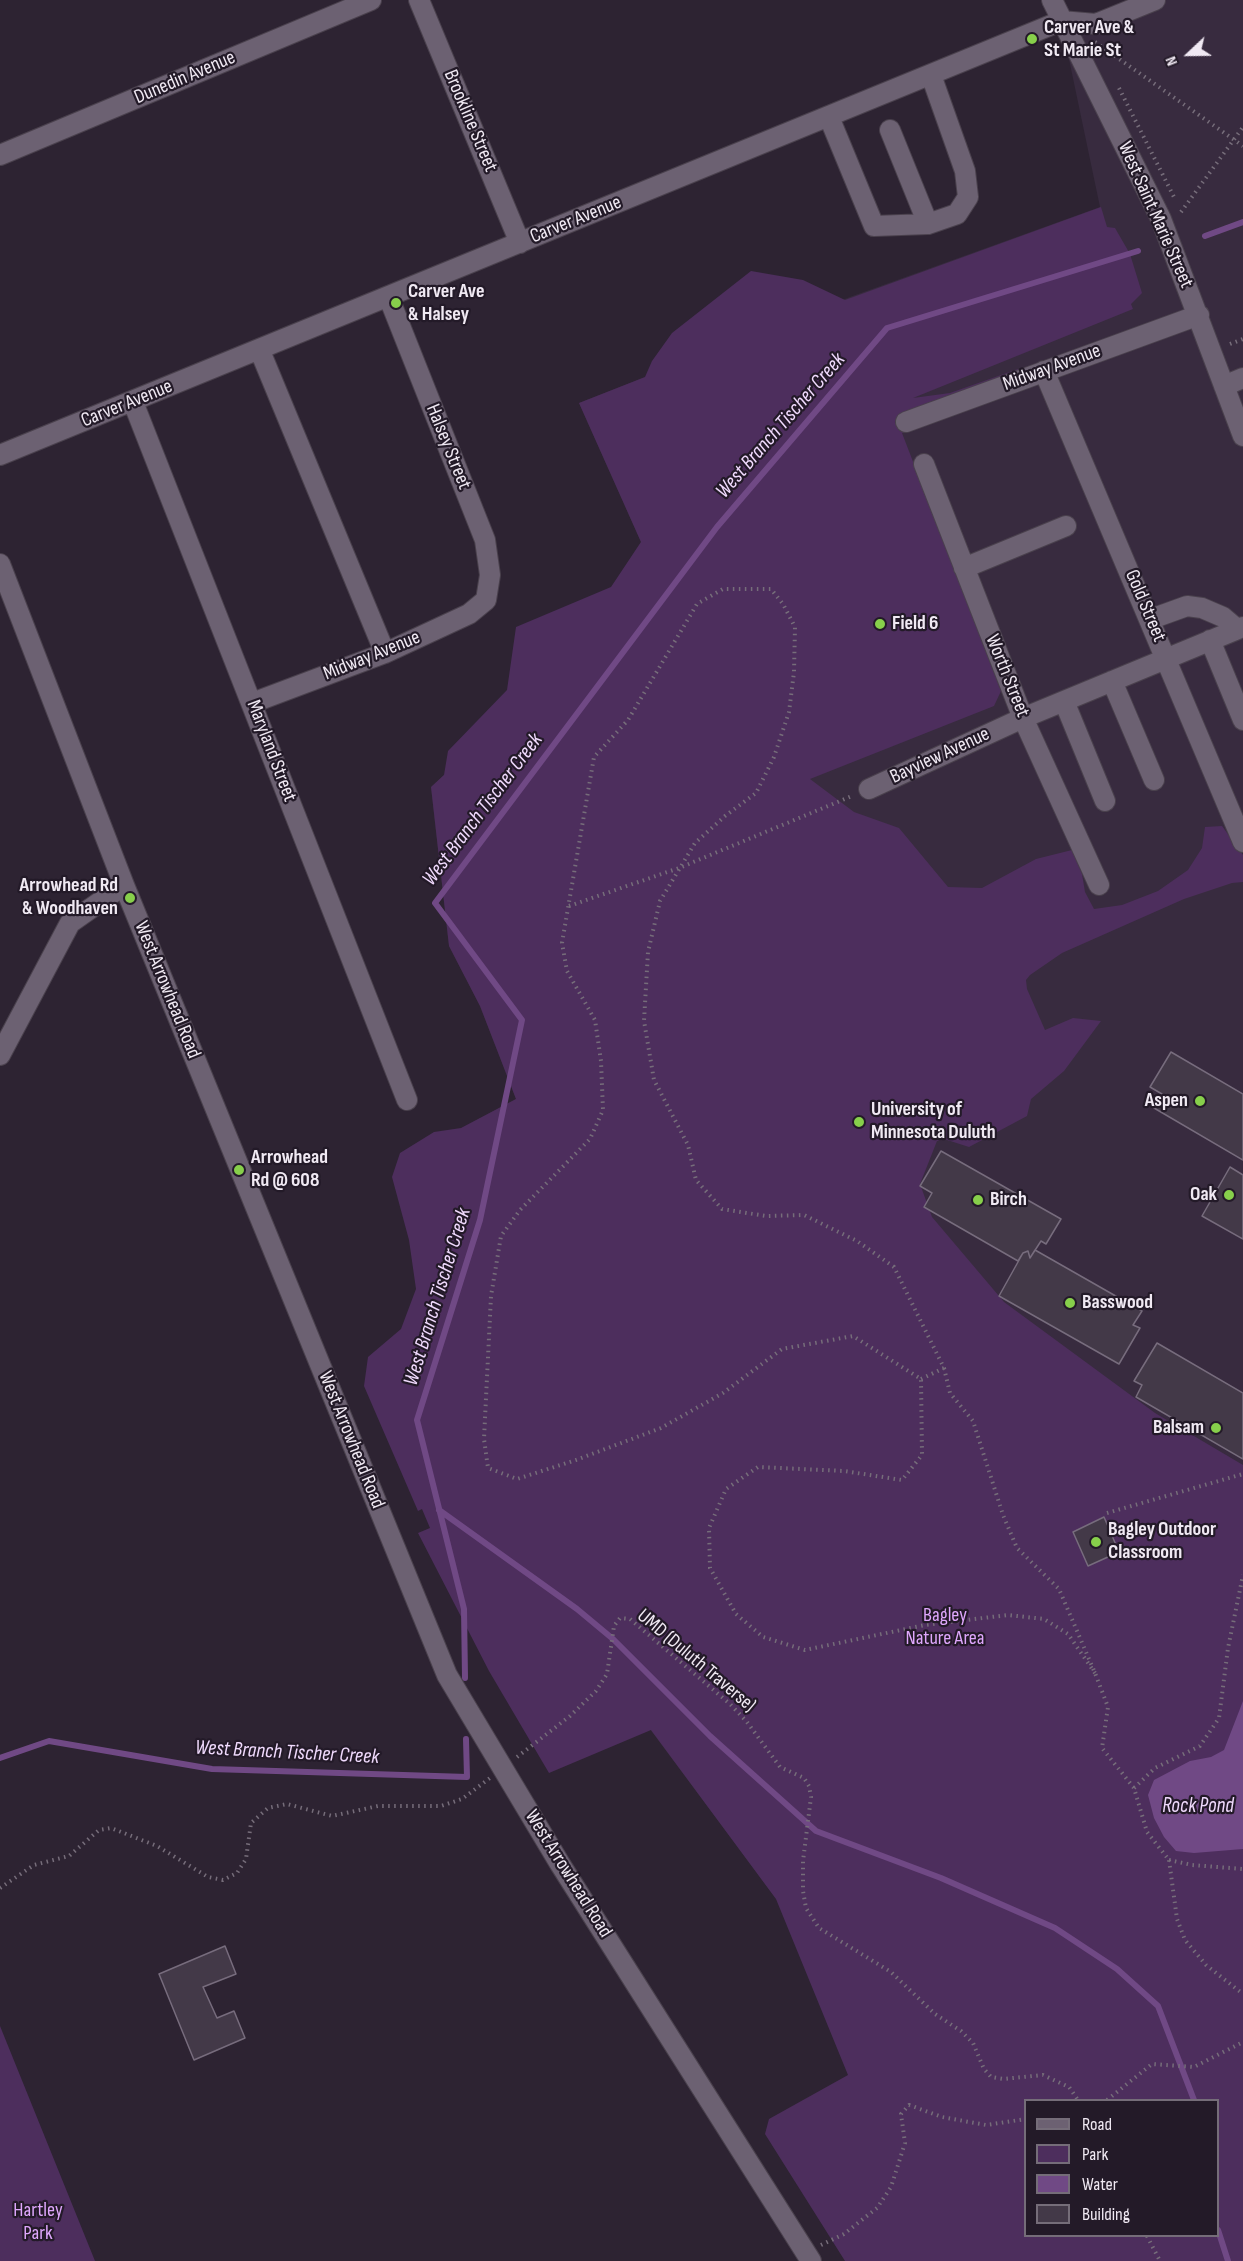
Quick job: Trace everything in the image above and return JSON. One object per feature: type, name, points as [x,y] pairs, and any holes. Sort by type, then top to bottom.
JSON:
[{"type":"street","name":"Dunedin Avenue","points":[[0,155],[371,0]]},
{"type":"street","name":"Brookline Street","points":[[419,0],[520,243]]},
{"type":"street","name":"West Saint Marie Street","points":[[1052,0],[1161,219],[1243,436]]},
{"type":"street","name":"Carver Avenue","points":[[0,455],[260,351],[1061,21],[1095,24],[1155,0]]},
{"type":"street","points":[[829,117],[874,226],[928,224],[957,214],[968,197],[965,171],[931,75]]},
{"type":"street","points":[[890,130],[928,224]]},
{"type":"street","name":"Halsey Street","points":[[389,298],[485,540],[490,575],[486,600]]},
{"type":"street","name":"Midway Avenue","points":[[906,422],[1199,315]]},
{"type":"street","points":[[260,351],[385,653]]},
{"type":"street","name":"Gold Street","points":[[1044,371],[1167,657],[1243,842]]},
{"type":"street","points":[[1224,386],[1243,378]]},
{"type":"street","name":"Maryland Street","points":[[133,402],[407,1100]]},
{"type":"street","name":"Worth Street","points":[[924,464],[1023,718],[1099,885]]},
{"type":"street","points":[[964,568],[1066,526]]},
{"type":"street","name":"West Arrowhead Road","points":[[0,564],[124,885],[447,1675],[502,1769],[808,2256]]},
{"type":"street","name":"Midway Avenue","points":[[252,703],[385,653],[469,614],[486,600]]},
{"type":"street","points":[[1150,620],[1186,606],[1202,608],[1223,617],[1240,628]]},
{"type":"street","name":"Bayview Avenue","points":[[869,789],[1023,718],[1240,628]]},
{"type":"street","points":[[1210,640],[1243,720]]},
{"type":"street","points":[[1112,681],[1154,780]]},
{"type":"street","points":[[1064,701],[1105,801]]},
{"type":"street","points":[[0,1055],[70,923],[124,885]]},
{"type":"path","points":[[1093,40],[1243,146]]},
{"type":"path","points":[[1181,212],[1232,138],[1243,127]]},
{"type":"path","points":[[1230,344],[1243,339]]},
{"type":"path","points":[[921,1379],[853,1336],[782,1349],[723,1393],[661,1428],[517,1479],[488,1468],[484,1439],[491,1296],[501,1236],[520,1210],[590,1138],[603,1110],[602,1061],[595,1020],[567,970],[562,943],[594,757],[628,720],[697,604],[723,589],[771,590],[783,604],[795,627],[794,672],[789,712],[774,757],[756,793],[695,843],[660,900],[648,952],[644,1021],[654,1080],[688,1145],[696,1180],[722,1209],[766,1216],[804,1215],[857,1241],[894,1267],[944,1368],[950,1393],[973,1421],[1003,1515],[1017,1548],[1059,1589],[1108,1707],[1102,1748],[1134,1788],[1147,1832],[1169,1860],[1177,1919],[1185,1940],[1206,1965],[1243,1994]]},
{"type":"path","points":[[568,906],[679,868],[869,789]]},
{"type":"path","points":[[921,1379],[944,1368]]},
{"type":"path","points":[[921,1379],[922,1455],[902,1480],[844,1471],[758,1467],[726,1488],[709,1528],[710,1568],[736,1614],[763,1637],[805,1650],[925,1625],[1008,1615],[1044,1619],[1068,1634],[1095,1673]]},
{"type":"path","points":[[1107,1513],[1243,1474]]},
{"type":"path","points":[[1134,1788],[1155,1768],[1200,1746],[1219,1718],[1228,1648],[1243,1575]]},
{"type":"path","name":"UMD (Duluth Traverse)","points":[[502,1769],[570,1716],[596,1691],[607,1674],[614,1626],[620,1618],[630,1619],[730,1704],[747,1722],[780,1767],[804,1778],[809,1786],[811,1797],[803,1861],[803,1891],[806,1908],[819,1928],[891,1972],[935,2014],[961,2031],[973,2043],[984,2069],[991,2077],[1003,2079],[1044,2075],[1069,2087],[1077,2099]]},
{"type":"path","points":[[0,1888],[34,1865],[69,1856],[99,1830],[111,1828],[157,1846],[208,1877],[223,1880],[237,1873],[246,1859],[251,1823],[268,1808],[287,1804],[332,1816],[378,1806],[441,1806],[462,1799],[502,1769]]},
{"type":"path","points":[[1169,1860],[1192,1865],[1243,1869]]},
{"type":"path","points":[[1108,2099],[1152,2064],[1194,2067],[1243,2042]]},
{"type":"path","points":[[808,2256],[844,2234],[878,2208],[891,2187],[899,2167],[905,2143],[901,2114],[909,2106],[942,2117],[986,2125],[1024,2119]]},
{"type":"path","points":[[1148,2237],[1160,2261]]},
{"type":"shaded area","name":"Bagley Nature Area","points":[[1155,0],[1243,0],[1243,2261],[852,2261],[855,2073],[795,1924],[638,1713],[432,1144],[516,1099],[480,1006],[449,946],[431,787],[558,669],[641,542],[579,403],[850,297],[1100,207],[1061,21],[1096,24]]},
{"type":"green space","name":"Bagley Nature Area","points":[[1101,207],[1107,227],[1115,228],[1130,254],[1142,293],[1131,304],[1133,309],[913,398],[950,393],[1018,369],[1033,381],[902,433],[1001,691],[994,706],[810,779],[854,812],[899,828],[948,887],[982,888],[1036,859],[1072,850],[1082,874],[1085,892],[1094,909],[1122,905],[1158,891],[1188,870],[1202,848],[1205,827],[1222,826],[1243,855],[1243,882],[1232,883],[1184,899],[1062,953],[1030,975],[1026,980],[1027,989],[1045,1030],[1073,1018],[1101,1021],[1064,1071],[1031,1099],[1027,1116],[969,1147],[944,1139],[937,1141],[920,1184],[932,1217],[1004,1302],[1155,1413],[1243,1465],[1243,2261],[845,2261],[765,2134],[769,2119],[848,2075],[776,1899],[651,1730],[549,1773],[489,1671],[418,1533],[430,1528],[422,1509],[418,1511],[364,1386],[368,1357],[401,1329],[416,1289],[409,1240],[392,1177],[400,1153],[434,1132],[461,1128],[516,1099],[480,1006],[449,946],[431,787],[444,775],[448,751],[507,690],[516,627],[611,587],[641,542],[579,403],[645,377],[652,361],[672,333],[751,271],[803,280],[845,300]]},
{"type":"green space","name":"Hartley Park","points":[[0,2026],[95,2261],[0,2261]]},
{"type":"water","name":"Rock Pond","points":[[1243,1701],[1243,1849],[1194,1853],[1176,1851],[1164,1837],[1154,1818],[1148,1795],[1154,1780],[1190,1761],[1211,1757],[1224,1750]]},
{"type":"building","name":"Aspen","points":[[1171,1052],[1243,1094],[1243,1160],[1154,1108],[1162,1094],[1150,1087]]},
{"type":"building","name":"Birch","points":[[941,1151],[1061,1219],[1046,1244],[1041,1241],[1030,1258],[1028,1251],[1023,1253],[1018,1261],[924,1207],[932,1193],[920,1186]]},
{"type":"building","name":"Oak","points":[[1230,1167],[1243,1175],[1243,1239],[1202,1216]]},
{"type":"building","name":"Basswood","points":[[1035,1250],[1142,1311],[1133,1325],[1140,1328],[1119,1364],[999,1296],[1023,1253],[1028,1251],[1030,1258]]},
{"type":"building","name":"Balsam","points":[[1157,1343],[1243,1393],[1243,1459],[1136,1397],[1142,1385],[1134,1381]]},
{"type":"building","name":"Bagley Outdoor Classroom","points":[[1104,1517],[1119,1552],[1088,1566],[1073,1532]]},
{"type":"building","points":[[225,1946],[236,1974],[203,1987],[217,2018],[234,2011],[245,2038],[194,2060],[159,1974]]},
{"type":"waterway","name":"West Branch Tischer Creek","points":[[1205,236],[1243,222]]},
{"type":"waterway","name":"West Branch Tischer Creek","points":[[465,1678],[464,1609],[417,1420],[480,1220],[522,1020],[435,903],[717,527],[887,328],[1138,251]]},
{"type":"waterway","points":[[439,1510],[577,1609],[613,1639],[710,1736],[816,1831],[941,1878],[1055,1928],[1117,1969],[1158,2006],[1194,2099]]},
{"type":"waterway","name":"West Branch Tischer Creek","points":[[0,1758],[49,1741],[212,1769],[467,1777],[466,1739]]},
{"type":"waterway","points":[[1219,2233],[1228,2261]]},
{"type":"place","name":"Carver Ave & St Marie St","points":[[1032,39]]},
{"type":"place","name":"Carver Ave & Halsey","points":[[396,303]]},
{"type":"place","name":"Field 6","points":[[880,624]]},
{"type":"place","name":"Arrowhead Rd & Woodhaven","points":[[130,898]]},
{"type":"place","name":"Aspen","points":[[1200,1101]]},
{"type":"place","name":"University of Minnesota Duluth","points":[[859,1122]]},
{"type":"place","name":"Arrowhead Rd @ 608","points":[[239,1170]]},
{"type":"place","name":"Oak","points":[[1229,1195]]},
{"type":"place","name":"Birch","points":[[978,1200]]},
{"type":"place","name":"Basswood","points":[[1070,1303]]},
{"type":"place","name":"Balsam","points":[[1216,1428]]},
{"type":"place","name":"Bagley Outdoor Classroom","points":[[1096,1542]]}]
